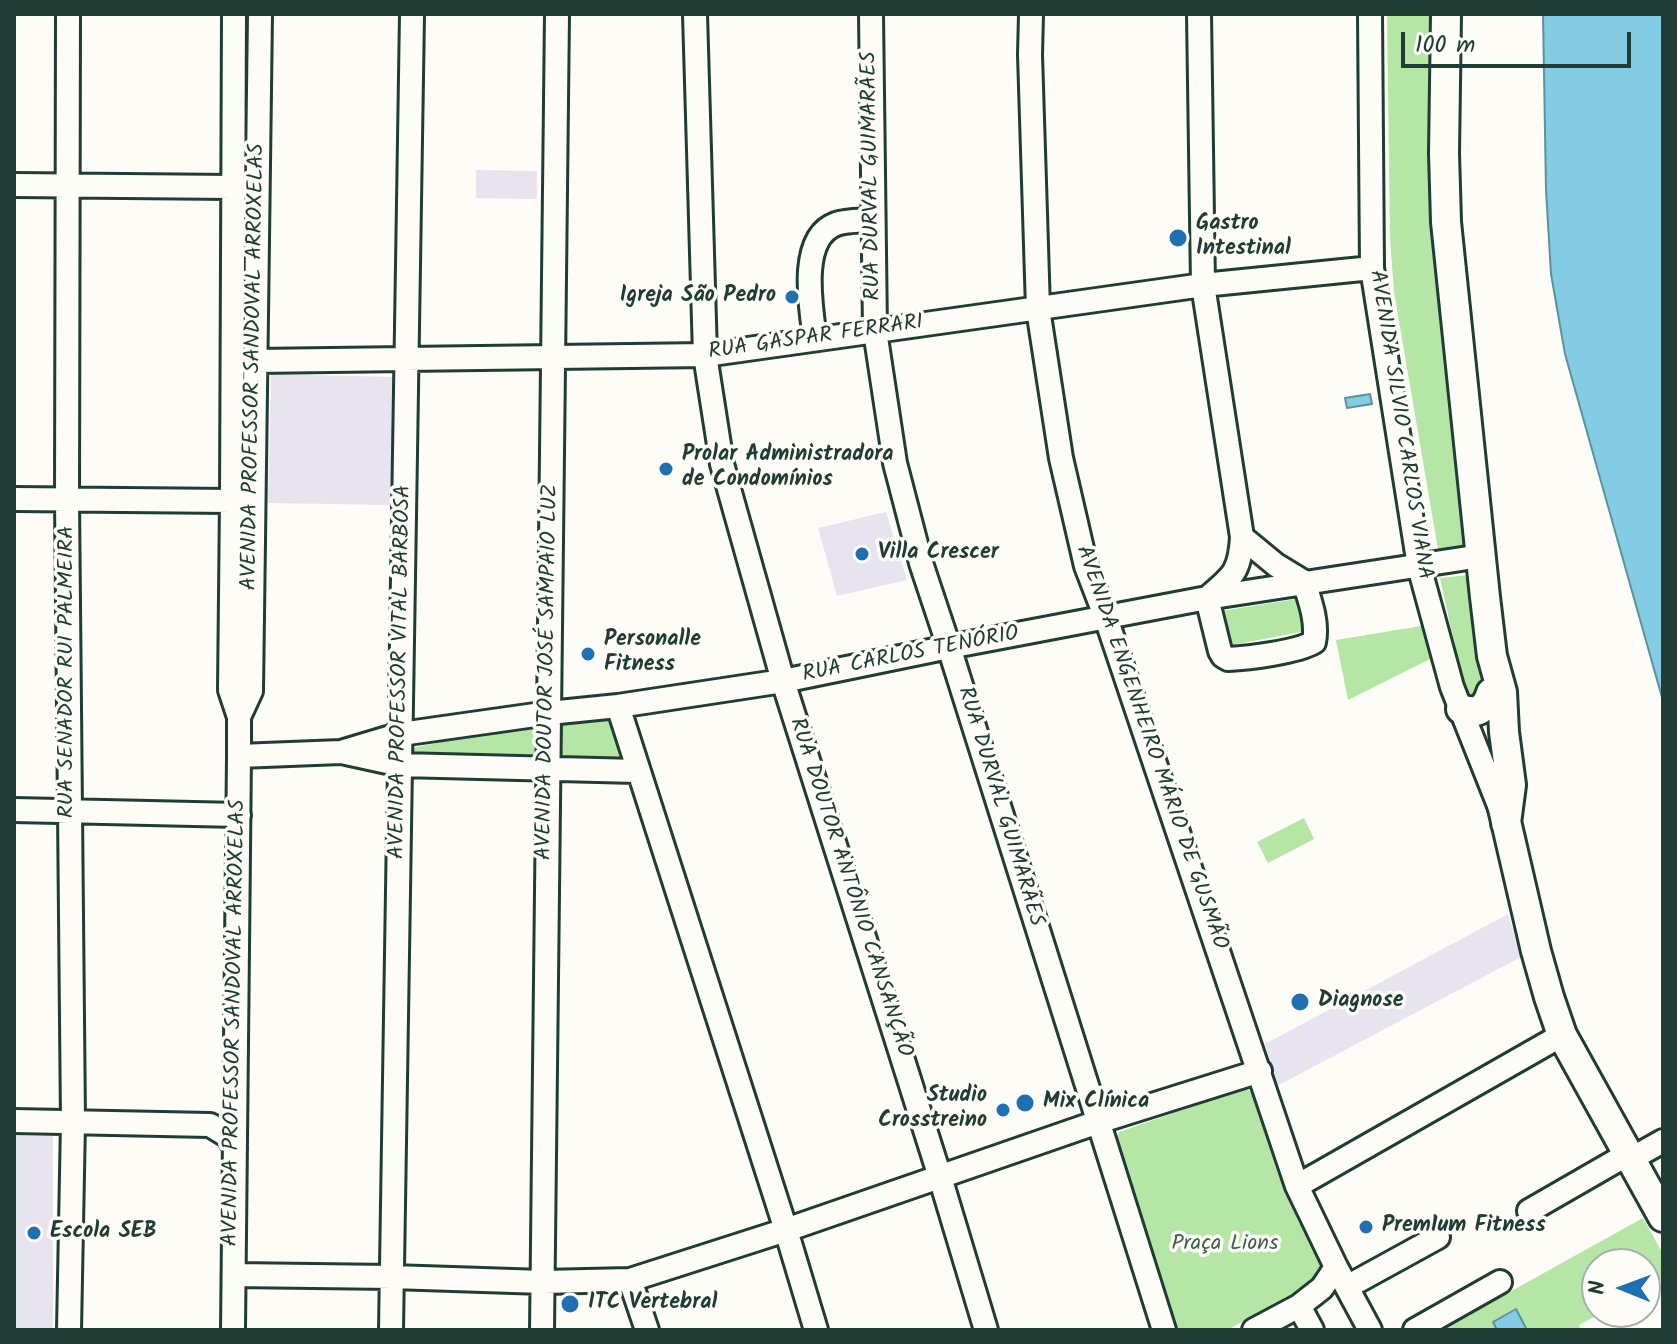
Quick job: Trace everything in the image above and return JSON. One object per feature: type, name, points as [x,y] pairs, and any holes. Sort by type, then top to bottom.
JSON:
[{"type":"main road","name":"AVENIDA SILVIO CARLOS VIANA","points":[[1446,14],[1446,222],[1492,656],[1491,693],[1497,775],[1536,951],[1562,1035],[1663,1217]]},
{"type":"main road","name":"AVENIDA SILVIO CARLOS VIANA","points":[[1492,656],[1502,692],[1511,785],[1506,823]]},
{"type":"main road","points":[[1461,709],[1478,711],[1488,703],[1491,693]]},
{"type":"street","name":"RUA SENADOR RUI PALMEIRA","points":[[68,14],[67,500],[73,1122],[69,1330]]},
{"type":"street","name":"AVENIDA PROFESSOR SANDOVAL ARROXELAS","points":[[233,1330],[239,815],[239,717],[230,690],[234,14]]},
{"type":"street","name":"AVENIDA PROFESSOR SANDOVAL ARROXELAS","points":[[239,717],[251,691],[260,14]]},
{"type":"street","name":"AVENIDA PROFESSOR VITAL BARBOSA","points":[[391,1330],[412,14]]},
{"type":"street","name":"AVENIDA DOUTOR JOSÉ SAMPAIO LUZ","points":[[542,1330],[557,14]]},
{"type":"street","name":"RUA DOUTOR ANTÔNIO CANSANÇÃO","points":[[695,14],[705,355],[722,464],[783,681],[986,1330]]},
{"type":"street","name":"RUA DURVAL GUIMARÃES","points":[[871,14],[875,331],[895,463],[921,563],[1164,1330]]},
{"type":"street","name":"AVENIDA ENGENHEIRO MÁRIO DE GUSMÃO","points":[[1031,14],[1038,309],[1061,458],[1086,566],[1297,1186],[1370,1330]]},
{"type":"street","points":[[1199,14],[1203,285],[1242,537],[1238,568],[1207,598],[1217,641],[1223,656],[1228,659],[1304,647],[1314,642],[1315,621],[1304,582],[1268,559],[1242,537]]},
{"type":"street","name":"AVENIDA SILVIO CARLOS VIANA","points":[[1370,14],[1372,268],[1419,566],[1452,687],[1506,823]]},
{"type":"street","points":[[14,185],[233,187]]},
{"type":"street","points":[[815,339],[810,286],[813,251],[823,233],[831,226],[873,220]]},
{"type":"street","name":"RUA GASPAR FERRARI","points":[[256,361],[705,355],[1203,285],[1372,268]]},
{"type":"street","points":[[14,499],[232,501],[254,492]]},
{"type":"street","name":"RUA CARLOS TENÓRIO","points":[[239,756],[341,752],[401,734],[783,681],[1207,598],[1481,556]]},
{"type":"street","points":[[618,706],[816,1330]]},
{"type":"street","name":"RUA CARLOS TENÓRIO","points":[[341,752],[401,765],[637,771]]},
{"type":"street","points":[[14,810],[239,815]]},
{"type":"street","points":[[1297,1186],[1562,1035]]},
{"type":"street","points":[[234,1275],[543,1282],[630,1280],[786,1230],[1098,1122],[1260,1071]]},
{"type":"street","points":[[210,1125],[227,1114],[235,1098]]},
{"type":"street","points":[[14,1121],[210,1125],[222,1130],[235,1148]]},
{"type":"street","points":[[1529,1211],[1663,1141]]},
{"type":"street","points":[[1347,1287],[1438,1237]]},
{"type":"street","points":[[1254,1330],[1299,1306],[1322,1288],[1336,1267]]},
{"type":"street","points":[[630,1280],[647,1330]]},
{"type":"street","points":[[1415,1330],[1500,1282]]},
{"type":"street","points":[[1299,1306],[1312,1330]]},
{"type":"shaded area","points":[[476,170],[537,171],[537,199],[476,198]]},
{"type":"shaded area","points":[[271,374],[395,377],[393,505],[268,503]]},
{"type":"shaded area","name":"Villa Crescer","points":[[886,512],[907,580],[837,596],[818,528]]},
{"type":"shaded area","points":[[1508,914],[1521,957],[1277,1086],[1265,1044]]},
{"type":"shaded area","name":"Escola SEB","points":[[14,1135],[53,1136],[53,1330],[14,1330]]},
{"type":"green space","points":[[1387,14],[1433,14],[1474,550],[1440,561],[1394,292],[1390,238]]},
{"type":"green space","points":[[1469,575],[1477,582],[1485,702],[1468,707],[1440,578]]},
{"type":"green space","points":[[1303,598],[1306,631],[1227,646],[1221,611]]},
{"type":"green space","points":[[1427,625],[1436,656],[1348,700],[1336,640]]},
{"type":"green space","points":[[612,715],[621,768],[562,766],[562,721]]},
{"type":"green space","points":[[535,723],[540,728],[542,758],[409,758],[412,748]]},
{"type":"green space","points":[[1304,818],[1314,839],[1268,863],[1257,842]]},
{"type":"green space","name":"Praça Lions","points":[[1246,1088],[1254,1100],[1278,1174],[1324,1273],[1320,1280],[1227,1330],[1171,1330],[1116,1139],[1119,1132]]},
{"type":"green space","points":[[1643,1218],[1660,1248],[1589,1248]]},
{"type":"green space","points":[[1661,1250],[1663,1254],[1661,1280]]},
{"type":"green space","points":[[1581,1252],[1581,1330],[1441,1330]]},
{"type":"water","points":[[1543,14],[1663,14],[1663,701],[1565,354],[1551,274],[1546,190]]},
{"type":"water","points":[[1370,394],[1372,404],[1347,408],[1345,398]]},
{"type":"water","points":[[1516,1309],[1527,1330],[1497,1330],[1493,1322]]},
{"type":"place","name":"Gastro Intestinal","points":[[1178,238]]},
{"type":"place","name":"Igreja São Pedro","points":[[792,297]]},
{"type":"place","name":"Prolar Administradora de Condomínios","points":[[666,469]]},
{"type":"place","name":"Villa Crescer","points":[[862,554]]},
{"type":"place","name":"Personalle Fitness","points":[[588,654]]},
{"type":"place","name":"Diagnose","points":[[1300,1002]]},
{"type":"place","name":"Mix Clínica","points":[[1025,1103]]},
{"type":"place","name":"Studio Crosstreino","points":[[1003,1110]]},
{"type":"place","name":"Prem1um Fitness","points":[[1366,1227]]},
{"type":"place","name":"Escola SEB","points":[[34,1233]]},
{"type":"place","name":"ITC Vertebral","points":[[570,1304]]}]
